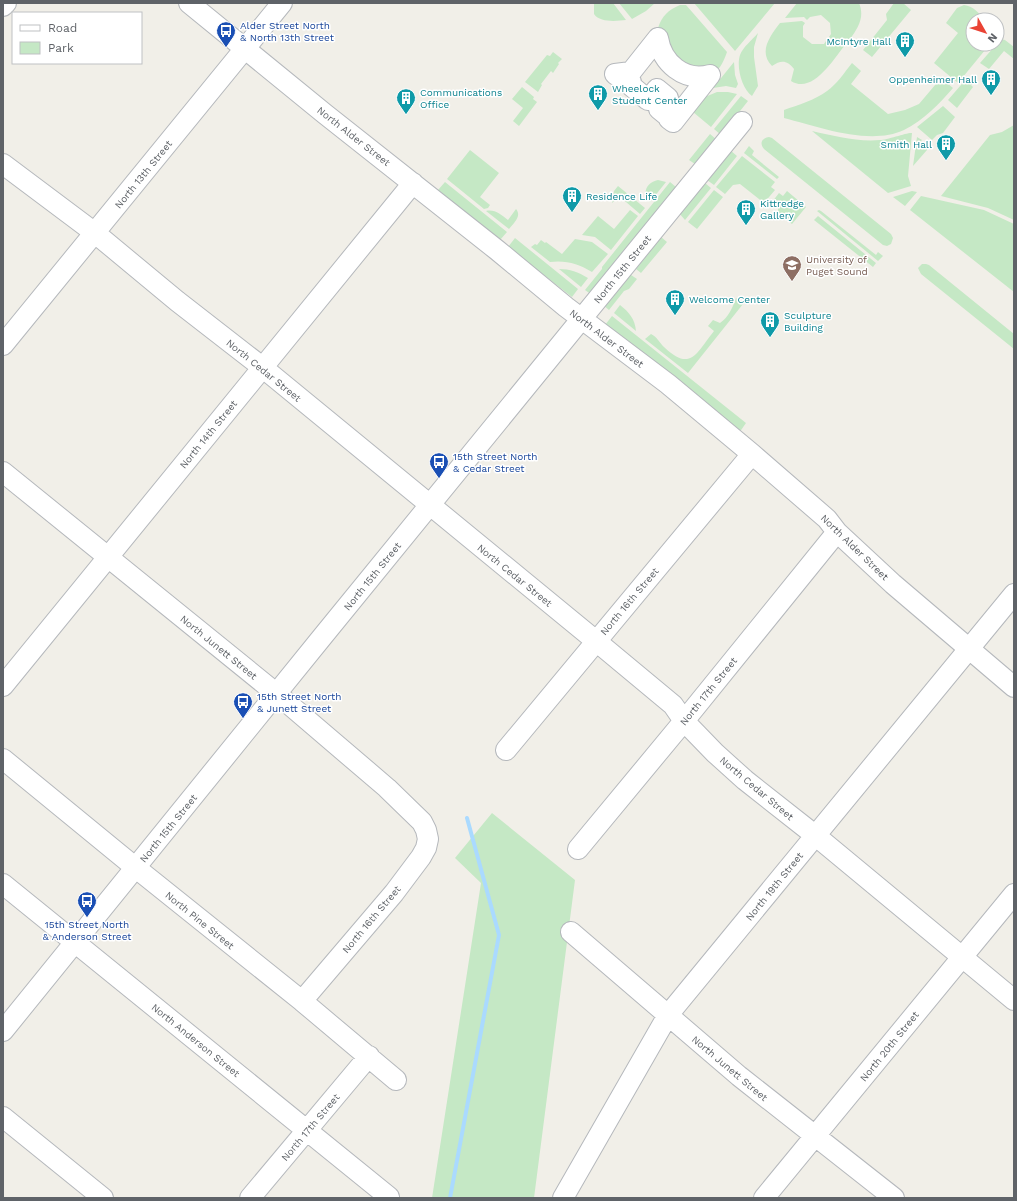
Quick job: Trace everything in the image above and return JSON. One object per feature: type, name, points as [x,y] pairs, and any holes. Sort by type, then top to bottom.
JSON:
[{"type":"street","points":[[3,6],[6,3]]},
{"type":"street","name":"North Alder Street","points":[[189,3],[325,114],[498,250],[581,319],[668,384],[828,519],[837,532],[893,584],[1014,687]]},
{"type":"street","name":"North 13th Street","points":[[3,345],[282,3]]},
{"type":"street","points":[[658,38],[661,50],[665,57],[676,69],[688,75],[699,77],[710,75],[673,122],[659,109],[668,98],[657,89],[648,100],[629,84],[631,82],[624,77],[622,79],[615,74],[631,72],[658,38]]},
{"type":"street","name":"North 15th Street","points":[[3,1031],[278,694],[430,503],[742,122]]},
{"type":"street","name":"North Cedar Street","points":[[3,164],[95,233],[177,301],[262,367],[430,503],[511,572],[673,705],[684,721],[744,780],[816,836],[1014,1000]]},
{"type":"street","name":"North 14th Street","points":[[3,686],[413,183]]},
{"type":"street","name":"North 16th Street","points":[[506,750],[752,454]]},
{"type":"street","name":"North Junett Street","points":[[3,472],[278,694],[415,814],[422,822],[426,830]]},
{"type":"street","name":"North 17th Street","points":[[578,849],[837,532]]},
{"type":"street","name":"North 19th Street","points":[[563,1198],[668,1015],[1014,594]]},
{"type":"street","name":"North Pine Street","points":[[3,759],[302,1001],[396,1080]]},
{"type":"street","name":"North 16th Street","points":[[302,1001],[394,893],[421,857],[426,848],[428,839],[426,830]]},
{"type":"street","name":"North Anderson Street","points":[[3,884],[389,1197]]},
{"type":"street","name":"North 20th Street","points":[[764,1198],[1014,894]]},
{"type":"street","name":"North Junett Street","points":[[571,932],[739,1076],[894,1198]]},
{"type":"street","name":"North 17th Street","points":[[250,1198],[369,1056]]},
{"type":"street","points":[[3,1117],[103,1198]]},
{"type":"green space","points":[[594,3],[613,3],[626,20],[609,21],[600,19],[594,14]]},
{"type":"green space","points":[[619,3],[655,3],[646,11],[632,19]]},
{"type":"green space","points":[[694,3],[775,3],[735,51]]},
{"type":"green space","points":[[797,3],[859,3],[861,8],[860,22],[850,39],[833,41],[829,37],[831,34],[830,23],[821,15],[810,17],[807,20],[804,17],[785,18]]},
{"type":"green space","points":[[894,3],[903,3],[911,10],[872,57],[863,50],[887,20],[886,14]]},
{"type":"green space","points":[[680,5],[686,5],[727,52],[724,60],[717,70],[709,74],[688,75],[658,28],[661,20],[666,14]]},
{"type":"green space","points":[[964,5],[973,8],[978,12],[965,12],[965,52],[983,52],[958,83],[934,63],[958,33],[946,23],[957,8]]},
{"type":"green space","points":[[802,21],[805,23],[803,26],[803,37],[812,44],[824,44],[826,41],[831,45],[846,44],[829,66],[815,79],[807,83],[799,84],[791,81],[794,69],[789,64],[784,62],[772,66],[768,61],[766,50],[769,39],[780,23]]},
{"type":"green space","points":[[758,33],[754,47],[754,57],[758,86],[752,96],[748,93],[743,83],[739,71],[739,60],[743,49]]},
{"type":"green space","points":[[1005,40],[1014,47],[1014,59],[1005,52]]},
{"type":"green space","points":[[553,52],[562,59],[558,63],[559,64],[553,73],[551,71],[541,84],[542,85],[538,92],[525,82],[547,55],[550,56]]},
{"type":"green space","points":[[990,52],[1003,52],[989,69],[980,63]]},
{"type":"green space","points":[[734,62],[735,75],[738,84],[736,88],[726,86],[713,88]]},
{"type":"green space","points":[[852,63],[861,71],[851,84],[888,114],[905,110],[919,104],[941,78],[953,88],[925,117],[904,130],[891,134],[860,136],[828,130],[784,118],[784,110],[812,100],[831,88]]},
{"type":"green space","points":[[967,78],[973,83],[971,85],[973,87],[957,108],[948,100]]},
{"type":"green space","points":[[522,87],[534,97],[533,99],[537,102],[519,126],[513,121],[523,108],[512,99]]},
{"type":"green space","points":[[717,92],[737,94],[711,127],[693,112],[705,97]]},
{"type":"green space","points":[[741,96],[748,101],[721,135],[714,129]]},
{"type":"green space","points":[[943,106],[955,117],[943,133],[937,135],[932,140],[917,127]]},
{"type":"green space","points":[[1014,125],[1014,220],[988,208],[941,196],[990,135],[1002,132]]},
{"type":"green space","points":[[812,131],[863,140],[883,140],[912,133],[908,176],[911,186],[888,193]]},
{"type":"green space","points":[[710,134],[717,140],[713,141],[695,164],[689,160]]},
{"type":"green space","points":[[769,137],[891,234],[893,238],[891,244],[887,246],[883,245],[764,149],[762,141]]},
{"type":"green space","points":[[917,137],[922,140],[917,144],[919,146],[921,144],[927,147],[927,150],[913,166]]},
{"type":"green space","points":[[749,146],[754,151],[752,155],[779,177],[777,179],[744,153]]},
{"type":"green space","points":[[470,150],[499,173],[480,197],[490,205],[488,208],[484,209],[447,179]]},
{"type":"green space","points":[[730,150],[737,156],[714,185],[707,180],[727,156]]},
{"type":"green space","points":[[742,156],[775,182],[771,187],[775,190],[764,203],[740,184],[733,185],[725,194],[716,187]]},
{"type":"green space","points":[[658,180],[666,182],[650,202],[647,199],[646,188],[654,181]]},
{"type":"green space","points":[[445,182],[507,232],[500,240],[438,190]]},
{"type":"green space","points":[[670,182],[676,187],[592,295],[585,290],[602,267]]},
{"type":"green space","points":[[705,183],[711,188],[685,220],[679,213]]},
{"type":"green space","points":[[618,186],[645,208],[640,214],[619,196],[612,203],[614,191]]},
{"type":"green space","points":[[714,190],[723,197],[697,229],[688,222]]},
{"type":"green space","points":[[787,191],[806,207],[792,224],[778,213],[778,207],[772,202],[779,193],[783,196]]},
{"type":"green space","points":[[912,191],[917,192],[905,206],[893,197]]},
{"type":"green space","points":[[921,196],[984,210],[1014,224],[1014,292],[910,210]]},
{"type":"green space","points":[[516,209],[518,212],[518,217],[509,229],[486,211],[500,214],[508,220]]},
{"type":"green space","points":[[630,210],[638,216],[611,250],[595,237],[582,235],[598,216],[614,229]]},
{"type":"green space","points":[[819,210],[876,255],[878,252],[883,256],[878,261],[817,211]]},
{"type":"green space","points":[[818,216],[876,263],[873,267],[814,220]]},
{"type":"green space","points":[[661,237],[667,242],[641,273],[636,269]]},
{"type":"green space","points":[[515,238],[578,289],[572,297],[508,247]]},
{"type":"green space","points":[[575,239],[592,242],[608,254],[592,272],[572,263],[550,262],[531,247],[535,244],[537,245],[541,240],[562,254]]},
{"type":"green space","points":[[922,264],[929,265],[1014,334],[1014,349],[921,274],[918,268]]},
{"type":"green space","points":[[559,269],[574,271],[588,278],[581,287]]},
{"type":"green space","points":[[627,275],[631,275],[637,279],[629,289],[624,291],[609,310],[603,305]]},
{"type":"green space","points":[[736,298],[743,304],[688,373],[645,339],[651,334],[673,355],[687,359],[693,357],[714,331],[708,326],[713,320],[720,323],[723,321],[730,312]]},
{"type":"green space","points":[[620,305],[631,316],[636,331],[614,313]]},
{"type":"green space","points":[[612,316],[746,423],[739,433],[605,325]]},
{"type":"green space","points":[[492,813],[575,880],[534,1198],[432,1198],[481,883],[455,858]]},
{"type":"waterway","points":[[450,1198],[499,935],[467,818]]},
{"type":"place","name":"Alder Street North & North 13th Street","points":[[226,48]]},
{"type":"place","name":"McIntyre Hall","points":[[905,58]]},
{"type":"place","name":"Oppenheimer Hall","points":[[991,96]]},
{"type":"place","name":"Wheelock Student Center","points":[[598,111]]},
{"type":"place","name":"Communications Office","points":[[406,115]]},
{"type":"place","name":"Smith Hall","points":[[946,161]]},
{"type":"place","name":"Residence Life","points":[[572,213]]},
{"type":"place","name":"Kittredge Gallery","points":[[746,226]]},
{"type":"place","name":"University of Puget Sound","points":[[792,282]]},
{"type":"place","name":"Welcome Center","points":[[675,316]]},
{"type":"place","name":"Sculpture Building","points":[[770,338]]},
{"type":"place","name":"15th Street North & Cedar Street","points":[[439,479]]},
{"type":"place","name":"15th Street North & Junett Street","points":[[243,719]]},
{"type":"place","name":"15th Street North & Anderson Street","points":[[87,918]]}]
